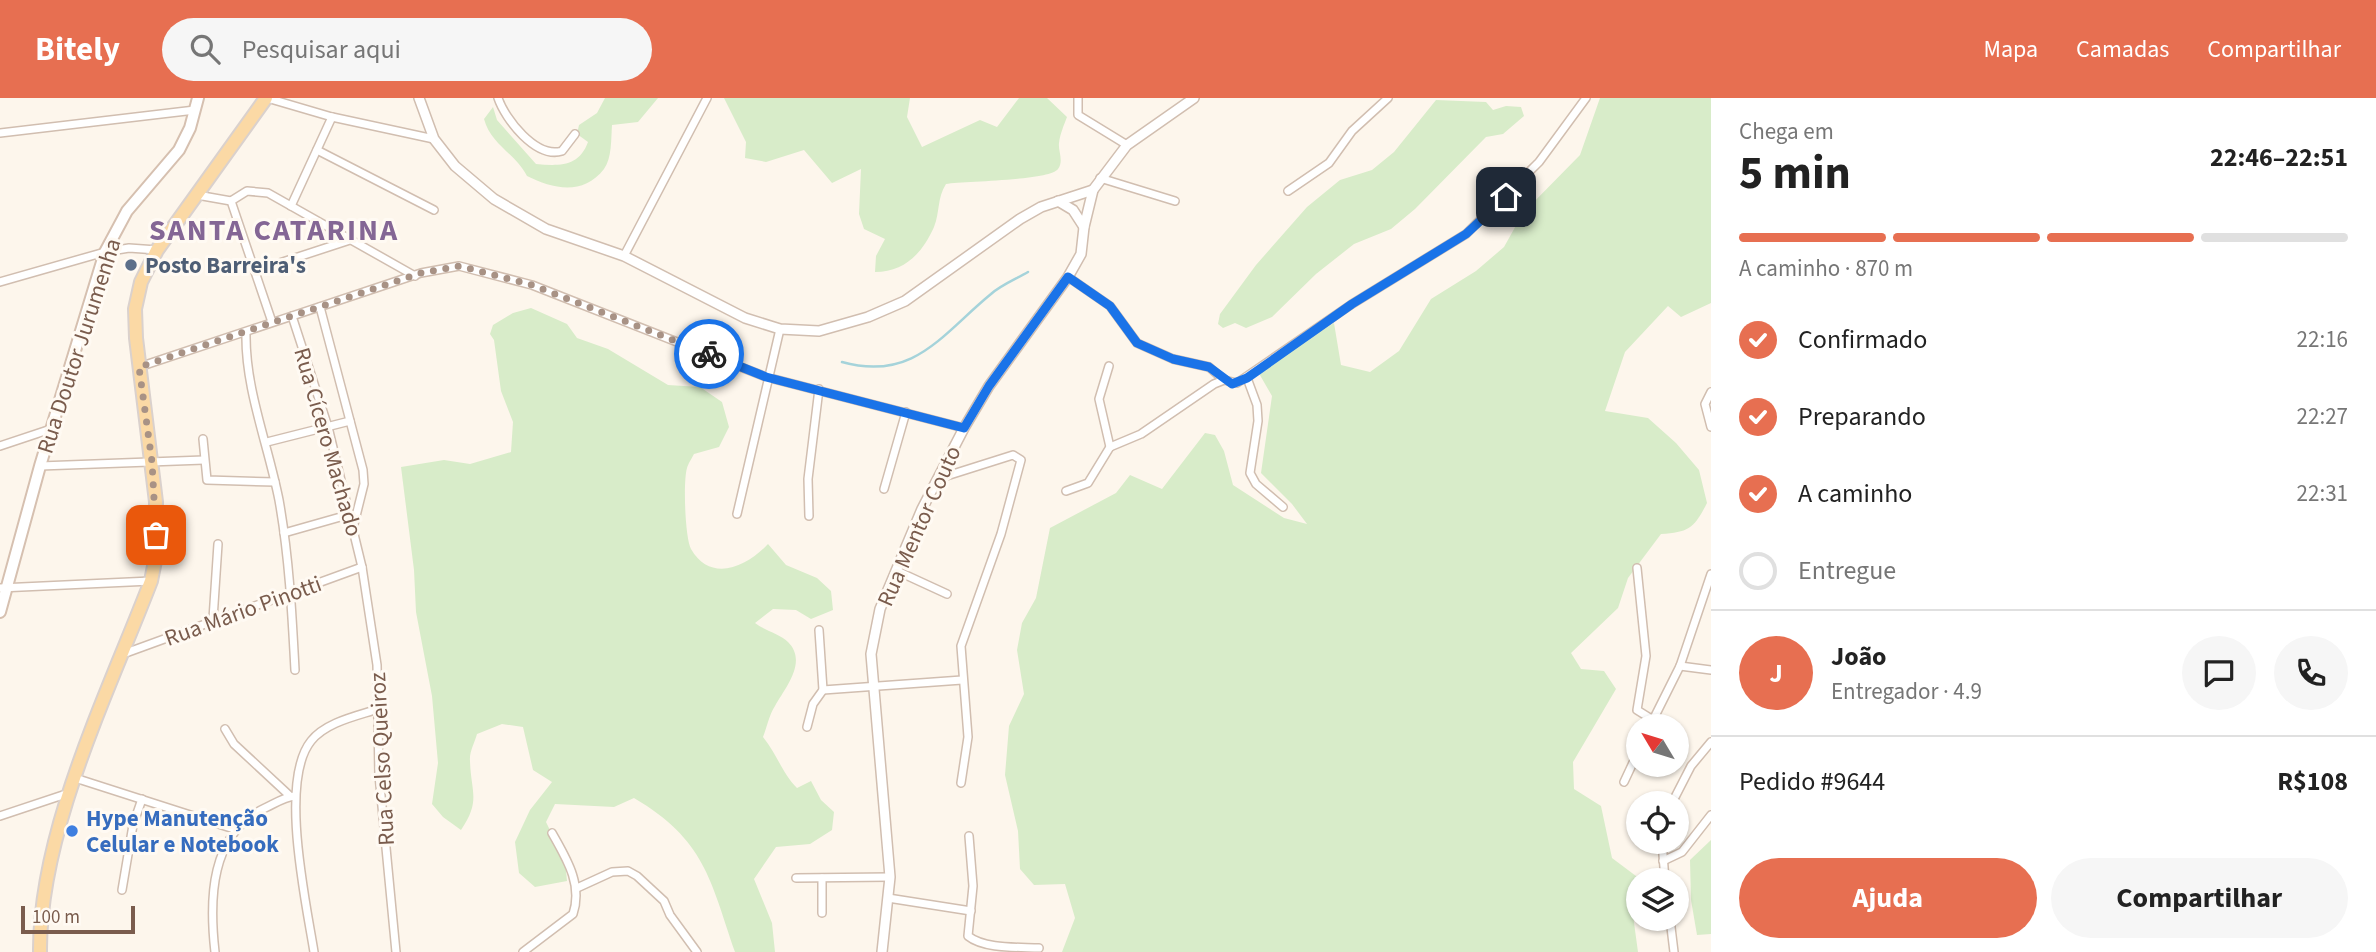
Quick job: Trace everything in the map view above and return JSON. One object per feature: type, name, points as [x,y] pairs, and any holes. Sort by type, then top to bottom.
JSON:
[{"type":"main road","points":[[40,952],[43,887],[70,793],[151,581],[156,535],[152,462],[139,367],[135,309],[141,282],[157,250],[266,98]]},
{"type":"main road","name":"Rua Doutor Jurumenha","points":[[0,612],[4,587],[105,253],[127,211],[178,150],[196,104]]},
{"type":"street","points":[[266,98],[332,117],[434,139]]},
{"type":"street","points":[[419,98],[434,139],[474,184],[521,216],[545,229],[624,256],[745,318],[780,329],[819,331],[868,317],[905,301],[1020,219],[1058,201],[1093,190]]},
{"type":"street","points":[[498,98],[512,126],[545,150],[562,151],[575,134]]},
{"type":"street","points":[[624,256],[707,98]]},
{"type":"street","points":[[1078,98],[1078,115],[1127,145]]},
{"type":"street","name":"Rua Mentor Couto","points":[[882,952],[890,877],[873,688],[871,654],[874,630],[937,479],[964,428],[989,386],[1068,277],[1081,254],[1093,190],[1100,178],[1127,145],[1194,98]]},
{"type":"street","points":[[1288,191],[1329,163],[1352,131],[1388,98]]},
{"type":"street","points":[[1068,277],[1110,306],[1137,343],[1173,359],[1209,367],[1232,384],[1247,378],[1352,304],[1471,229],[1539,162],[1586,98]]},
{"type":"street","points":[[0,132],[196,104]]},
{"type":"street","points":[[290,206],[332,117]]},
{"type":"street","points":[[317,150],[435,210]]},
{"type":"street","points":[[1100,178],[1175,201]]},
{"type":"street","points":[[197,194],[231,201],[247,191],[257,190],[415,276]]},
{"type":"street","points":[[231,201],[272,322]]},
{"type":"street","points":[[1058,201],[1073,210],[1084,227]]},
{"type":"street","points":[[255,271],[350,240]]},
{"type":"street","points":[[0,282],[129,248],[157,250]]},
{"type":"street","points":[[139,367],[415,276],[460,266],[519,281],[766,377],[964,428]]},
{"type":"street","points":[[320,307],[364,484],[354,526]]},
{"type":"street","name":"Rua Cícero Machado","points":[[292,316],[328,427],[362,567]]},
{"type":"street","points":[[737,514],[766,377],[780,329]]},
{"type":"street","points":[[246,332],[250,383],[267,442],[284,533],[291,593],[295,670]]},
{"type":"street","points":[[1109,366],[1099,399],[1110,447]]},
{"type":"street","points":[[1247,378],[1257,405],[1258,421],[1250,473],[1256,484],[1283,508]]},
{"type":"street","points":[[1066,491],[1088,483],[1110,447],[1140,434],[1224,380]]},
{"type":"street","points":[[809,516],[808,479],[819,389]]},
{"type":"street","points":[[1711,392],[1705,404],[1711,426]]},
{"type":"street","points":[[884,489],[906,412]]},
{"type":"street","points":[[267,442],[350,421]]},
{"type":"street","points":[[0,446],[51,429]]},
{"type":"street","points":[[203,439],[205,478],[210,481],[275,482]]},
{"type":"street","points":[[937,479],[1013,455],[1021,460],[1000,534],[961,646],[968,737],[961,783]]},
{"type":"street","points":[[40,466],[204,460]]},
{"type":"street","points":[[284,533],[351,514]]},
{"type":"street","points":[[213,619],[218,544]]},
{"type":"street","name":"Rua Mário Pinotti","points":[[123,654],[213,619],[362,567]]},
{"type":"street","name":"Rua Celso Queiroz","points":[[362,567],[377,665],[379,775],[396,952]]},
{"type":"street","points":[[1637,568],[1646,656],[1637,710],[1641,714]]},
{"type":"street","points":[[897,571],[947,594]]},
{"type":"street","points":[[1656,714],[1680,666],[1711,574]]},
{"type":"street","points":[[4,587],[151,581]]},
{"type":"street","points":[[807,727],[813,704],[823,690],[819,630]]},
{"type":"street","points":[[1680,666],[1711,670]]},
{"type":"street","points":[[823,690],[962,680]]},
{"type":"street","points":[[314,952],[292,796],[299,763],[312,739],[337,723],[379,709]]},
{"type":"street","points":[[225,729],[234,744],[292,796]]},
{"type":"street","points":[[1678,791],[1691,766],[1711,743]]},
{"type":"street","points":[[1624,782],[1626,777]]},
{"type":"street","points":[[75,778],[234,829]]},
{"type":"street","points":[[0,816],[70,793]]},
{"type":"street","points":[[215,952],[212,894],[234,829],[259,811],[292,796]]},
{"type":"street","points":[[122,890],[133,825],[142,799]]},
{"type":"street","points":[[1663,861],[1682,852],[1711,814]]},
{"type":"street","points":[[523,952],[573,914],[578,888],[552,833]]},
{"type":"street","points":[[969,836],[973,870],[970,938],[1007,949],[1039,948]]},
{"type":"street","points":[[1663,854],[1664,868]]},
{"type":"street","points":[[578,888],[612,872],[628,871],[664,901],[670,915],[697,952]]},
{"type":"street","points":[[796,878],[890,877]]},
{"type":"street","points":[[822,878],[822,913]]},
{"type":"street","points":[[888,898],[971,911]]},
{"type":"street","points":[[1671,931],[1674,952]]},
{"type":"green space","points":[[605,98],[658,98],[638,122],[612,125],[607,165],[596,178],[577,187],[557,187],[527,176],[492,136],[484,119],[493,107],[497,120],[536,164],[560,165],[574,160],[584,150],[588,142],[577,134],[579,125],[597,113]]},
{"type":"green space","points":[[724,98],[910,98],[907,117],[922,147],[980,120],[997,127],[1019,98],[1047,98],[1067,117],[1060,140],[1061,163],[1058,169],[1039,176],[946,184],[934,227],[918,253],[895,269],[875,272],[876,256],[885,239],[864,229],[859,214],[861,169],[832,183],[804,150],[766,162],[745,158],[746,142]]},
{"type":"green space","points":[[1600,98],[1711,98],[1711,303],[1681,317],[1668,306],[1625,352],[1605,411],[1648,418],[1676,443],[1699,470],[1707,503],[1690,527],[1679,532],[1661,534],[1628,578],[1618,608],[1571,653],[1581,669],[1604,671],[1616,689],[1573,762],[1574,789],[1601,806],[1612,858],[1626,868],[1626,931],[1635,931],[1638,952],[1062,952],[1075,918],[1065,884],[1034,885],[1020,869],[1018,831],[1005,775],[1009,726],[1024,694],[1017,650],[1022,623],[1036,598],[1050,528],[1116,493],[1130,475],[1162,489],[1205,433],[1215,435],[1224,451],[1233,485],[1284,518],[1307,524],[1292,504],[1261,473],[1272,396],[1257,370],[1334,323],[1341,365],[1370,372],[1399,351],[1431,299],[1476,271],[1504,247],[1523,213],[1580,155]]},
{"type":"green space","points":[[1436,100],[1486,102],[1493,110],[1506,106],[1521,107],[1524,116],[1503,134],[1486,137],[1415,209],[1391,229],[1354,244],[1316,274],[1272,317],[1246,328],[1235,323],[1223,328],[1218,324],[1220,314],[1256,265],[1307,207],[1340,180],[1372,170],[1394,152]]},
{"type":"green space","points":[[531,308],[567,324],[577,338],[608,349],[668,385],[700,387],[722,402],[729,427],[719,447],[694,454],[686,475],[687,534],[691,549],[699,560],[719,569],[730,568],[750,559],[768,544],[786,565],[817,578],[831,591],[833,610],[811,619],[796,610],[773,609],[755,623],[788,642],[796,658],[793,675],[773,710],[763,737],[797,788],[811,781],[821,800],[834,812],[832,830],[810,844],[776,847],[754,879],[772,923],[775,952],[735,952],[711,882],[691,846],[658,814],[634,798],[614,807],[555,804],[546,822],[565,861],[567,881],[535,887],[519,873],[515,842],[530,810],[552,782],[533,770],[523,727],[502,724],[477,734],[470,758],[473,803],[461,830],[443,817],[432,804],[438,763],[432,696],[416,612],[414,570],[401,467],[444,460],[470,464],[511,452],[513,422],[501,391],[494,340],[490,334],[493,325],[513,313]]},
{"type":"green space","points":[[1711,840],[1711,934],[1697,935],[1691,900],[1690,860]]},
{"type":"waterway","points":[[842,362],[867,366],[889,365],[908,360],[941,338],[995,291],[1028,272]]},
{"type":"way so far","points":[[156,535],[152,462],[139,367],[421,273],[460,266],[481,270],[532,285],[709,354]]},
{"type":"place","name":"Posto Barreira's","points":[[131,265]]},
{"type":"place","name":"Hype Manutenção Celular e Notebook","points":[[72,831]]},
{"type":"district","name":"SANTA CATARINA","points":[[274,230]]},
{"type":"route","points":[[709,354],[766,377],[964,428],[989,386],[1068,277],[1110,306],[1137,343],[1173,359],[1214,369],[1232,384],[1247,378],[1352,304],[1466,234],[1506,197]]}]
